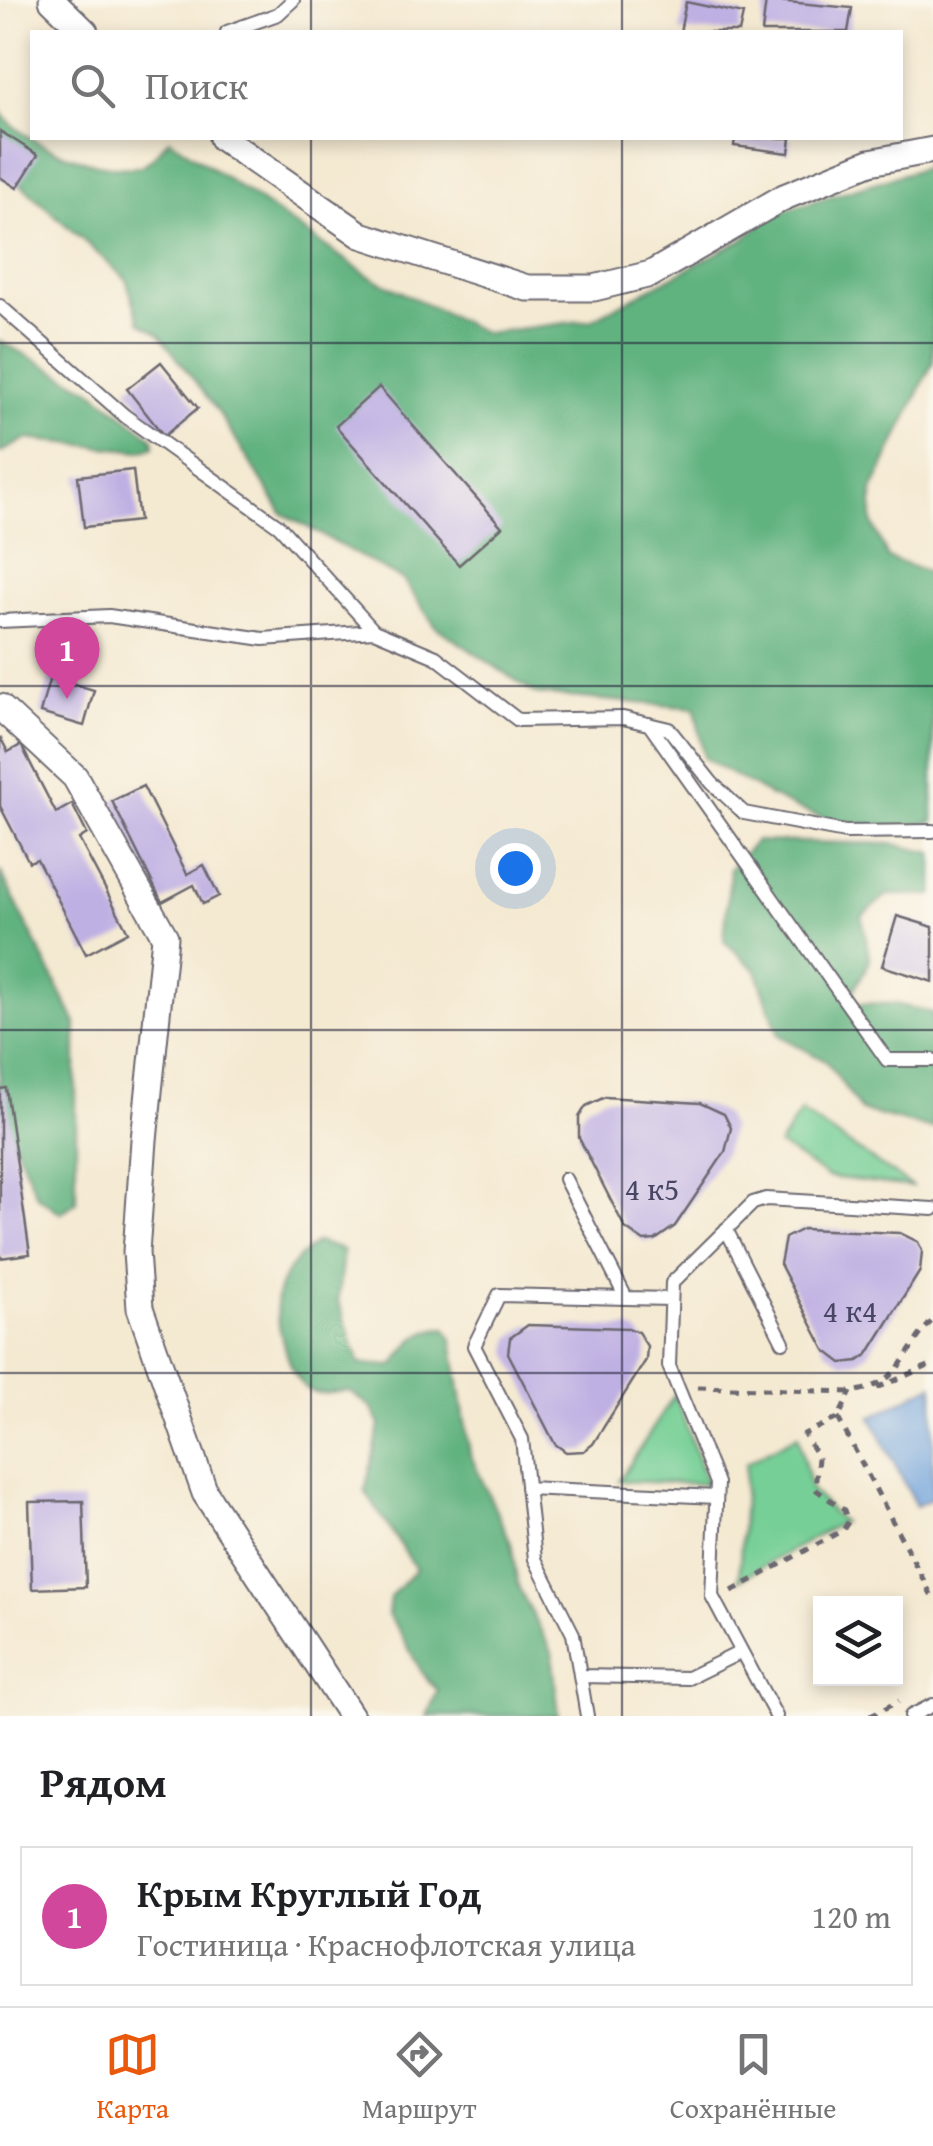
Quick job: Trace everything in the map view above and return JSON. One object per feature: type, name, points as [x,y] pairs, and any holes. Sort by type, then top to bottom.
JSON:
[{"type":"street","points":[[52,0],[83,30]]},
{"type":"street","points":[[225,140],[361,236],[527,288],[594,288],[651,274],[784,197],[870,162],[933,150]]},
{"type":"street","points":[[0,707],[75,777],[165,938],[136,1252],[140,1308],[205,1494],[351,1716]]},
{"type":"lane","points":[[233,30],[278,14],[294,0]]},
{"type":"lane","points":[[0,306],[124,416],[279,526],[374,632]]},
{"type":"lane","points":[[0,621],[109,616],[262,639],[374,632],[436,656],[518,720],[623,718],[669,728],[712,782],[744,814],[845,832],[933,831]]},
{"type":"lane","points":[[649,724],[886,1060],[933,1060]]},
{"type":"lane","points":[[566,1179],[626,1298]]},
{"type":"lane","points":[[776,1716],[712,1596],[717,1482],[669,1366],[672,1283],[753,1203],[766,1199],[933,1209]]},
{"type":"lane","points":[[726,1230],[782,1342]]},
{"type":"lane","points":[[587,1716],[573,1634],[535,1559],[522,1439],[474,1346],[499,1295],[670,1299]]},
{"type":"lane","points":[[527,1488],[716,1497]]},
{"type":"lane","points":[[580,1676],[688,1678],[742,1652]]},
{"type":"lane","points":[[911,1716],[933,1705]]},
{"type":"path","points":[[876,1388],[899,1370],[933,1320]]},
{"type":"path","points":[[696,1403],[690,1387],[851,1392],[876,1388],[933,1364]]},
{"type":"path","points":[[725,1596],[798,1551],[843,1530],[848,1522],[844,1510],[815,1489],[818,1458],[804,1434],[838,1418],[851,1392]]},
{"type":"path","points":[[838,1418],[932,1594]]},
{"type":"green space","points":[[0,108],[30,140],[106,166],[140,166],[170,140],[369,276],[485,333],[591,320],[745,238],[771,214],[933,165],[933,362],[872,491],[872,522],[888,558],[933,574],[933,822],[866,825],[812,814],[761,791],[704,758],[695,708],[536,694],[436,627],[403,580],[282,513],[219,413],[159,334],[140,322],[126,279],[14,178],[0,175]]},
{"type":"green space","points":[[0,341],[93,391],[153,438],[154,447],[141,451],[26,439],[0,453]]},
{"type":"green space","points":[[756,841],[893,844],[933,853],[933,895],[887,895],[862,916],[870,961],[847,1003],[895,1004],[933,1013],[933,1129],[861,1111],[827,1062],[779,1035],[756,970],[724,941],[730,869]]},
{"type":"green space","points":[[0,871],[76,1023],[76,1202],[61,1213],[37,1196],[0,1108]]},
{"type":"green space","points":[[801,1111],[913,1187],[828,1177],[779,1145]]},
{"type":"green space","points":[[317,1242],[343,1250],[338,1301],[360,1364],[394,1366],[409,1344],[428,1331],[446,1328],[452,1339],[470,1454],[511,1543],[518,1586],[552,1652],[559,1716],[427,1716],[438,1690],[423,1674],[388,1615],[390,1597],[416,1569],[365,1491],[380,1425],[371,1407],[349,1391],[320,1393],[303,1385],[290,1363],[281,1334],[277,1298],[282,1281]]},
{"type":"green space","points":[[675,1394],[707,1484],[619,1481]]},
{"type":"green space","points":[[798,1435],[811,1490],[842,1522],[739,1580],[746,1463]]},
{"type":"water","points":[[933,1385],[933,1498],[916,1506],[871,1417]]},
{"type":"building","points":[[766,0],[852,8],[848,30],[762,30]]},
{"type":"building","points":[[686,2],[743,14],[739,30],[680,30]]},
{"type":"building","points":[[0,131],[38,155],[17,188],[0,177]]},
{"type":"building","points":[[735,140],[791,140],[789,153],[734,146]]},
{"type":"building","points":[[161,362],[198,408],[164,436],[127,389]]},
{"type":"building","points":[[379,387],[502,527],[459,565],[336,426]]},
{"type":"building","points":[[133,470],[139,521],[84,527],[78,476]]},
{"type":"building","points":[[50,677],[94,690],[84,726],[40,713]]},
{"type":"building","points":[[0,737],[8,752],[21,745],[56,813],[72,804],[87,834],[79,839],[128,932],[86,954],[37,859],[29,862],[0,806]]},
{"type":"building","points":[[143,786],[187,874],[204,865],[219,896],[203,904],[194,885],[162,902],[112,801]]},
{"type":"building","points":[[897,916],[933,927],[933,982],[882,966]]},
{"type":"building","points":[[6,1088],[30,1254],[0,1258],[0,1089]]},
{"type":"building","points":[[605,1097],[700,1103],[724,1114],[731,1128],[725,1152],[675,1226],[655,1240],[644,1241],[625,1228],[579,1138],[579,1117],[586,1106]]},
{"type":"building","points":[[803,1229],[900,1233],[918,1242],[922,1251],[920,1271],[868,1354],[858,1361],[842,1363],[825,1350],[780,1264],[785,1238]]},
{"type":"building","points":[[528,1325],[628,1328],[638,1332],[647,1346],[646,1360],[593,1444],[584,1451],[566,1452],[555,1444],[508,1353],[510,1338]]},
{"type":"building","points":[[83,1501],[86,1587],[32,1589],[29,1502]]},
{"type":"place","name":"Крым Круглый Год","points":[[67,699]]}]
